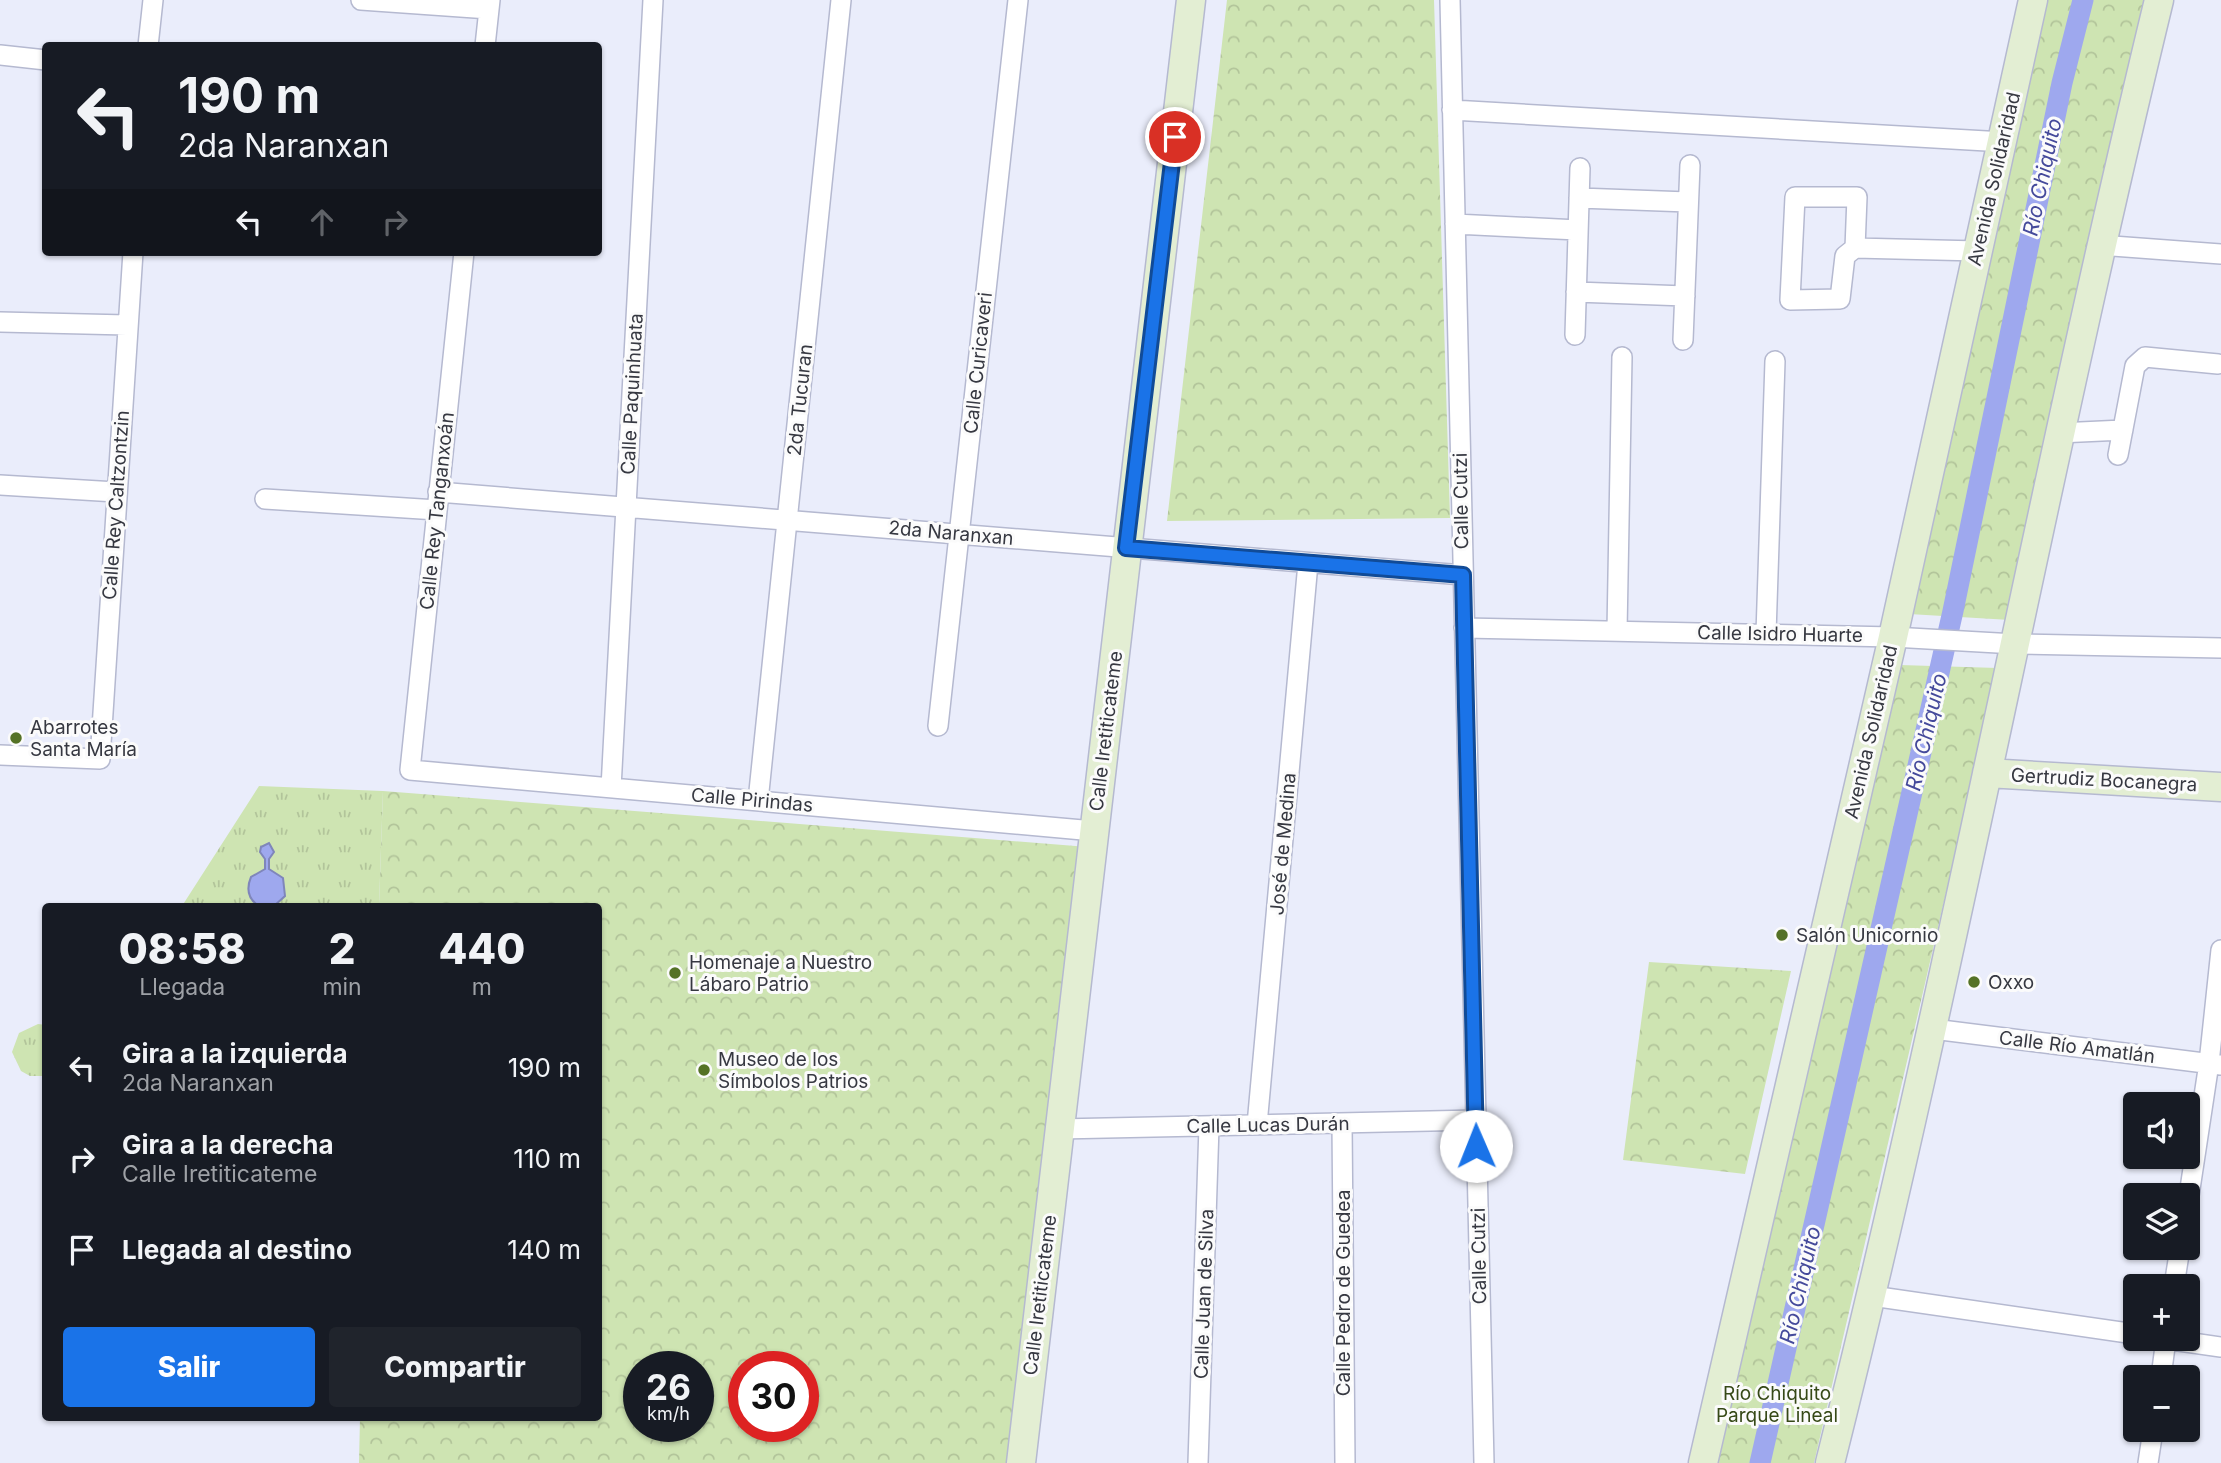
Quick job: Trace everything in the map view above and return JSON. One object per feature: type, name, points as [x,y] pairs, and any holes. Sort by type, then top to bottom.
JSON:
[{"type":"main road","name":"Calle Iretiticateme","points":[[1021,1463],[1191,0]]},
{"type":"main road","name":"Avenida Solidaridad","points":[[1703,1463],[1893,637],[2004,142],[2033,0]]},
{"type":"main road","points":[[1830,1463],[1872,1296],[1933,1029],[2099,245],[2159,0]]},
{"type":"main road","name":"Gertrudiz Bocanegra","points":[[1987,773],[2221,786]]},
{"type":"street","points":[[148,42],[153,0]]},
{"type":"street","points":[[361,0],[490,4],[485,42]]},
{"type":"street","name":"Calle Paquinhuata","points":[[611,788],[653,0]]},
{"type":"street","name":"2da Tucuran","points":[[758,801],[841,0]]},
{"type":"street","name":"Calle Curicaveri","points":[[938,726],[1018,0]]},
{"type":"street","name":"Calle Cutzi","points":[[1450,0],[1484,1463]]},
{"type":"street","points":[[0,55],[42,60]]},
{"type":"street","points":[[1452,110],[2004,142]]},
{"type":"street","points":[[1683,340],[1690,165]]},
{"type":"street","points":[[1575,335],[1580,167]]},
{"type":"street","points":[[1855,248],[1857,197],[1795,197],[1790,300],[1840,299],[1845,256],[1855,248],[1978,251]]},
{"type":"street","points":[[1579,198],[1688,202]]},
{"type":"street","points":[[1455,224],[1578,230]]},
{"type":"street","points":[[2099,245],[2221,254]]},
{"type":"street","name":"Calle Rey Caltzontzin","points":[[0,755],[100,759],[133,256]]},
{"type":"street","name":"Calle Rey Tanganxoán","points":[[410,770],[464,256]]},
{"type":"street","points":[[1576,292],[1685,296]]},
{"type":"street","points":[[0,322],[127,325]]},
{"type":"street","points":[[1617,631],[1622,357]]},
{"type":"street","points":[[2118,455],[2139,360],[2146,357],[2218,364]]},
{"type":"street","points":[[1766,634],[1775,361]]},
{"type":"street","points":[[2059,433],[2123,430]]},
{"type":"street","points":[[0,485],[116,492]]},
{"type":"street","name":"2da Naranxan","points":[[265,499],[626,507],[1463,575]]},
{"type":"street","name":"José de Medina","points":[[1257,1125],[1308,563]]},
{"type":"street","name":"Calle Isidro Huarte","points":[[1464,628],[1893,637],[2015,644],[2221,648]]},
{"type":"street","name":"Calle Pirindas","points":[[410,770],[1094,831]]},
{"type":"street","points":[[2192,1183],[2215,1064],[2221,950]]},
{"type":"street","name":"Calle Río Amatlán","points":[[1933,1029],[2215,1064]]},
{"type":"street","name":"Calle Lucas Durán","points":[[1059,1129],[1476,1119]]},
{"type":"street","name":"Calle Pedro de Guedea","points":[[1342,1123],[1345,1463]]},
{"type":"street","name":"Calle Juan de Silva","points":[[1198,1463],[1209,1126]]},
{"type":"street","points":[[1872,1296],[2123,1332]]},
{"type":"street","points":[[2200,1344],[2221,1347]]},
{"type":"street","points":[[2148,1463],[2151,1442]]},
{"type":"green space","points":[[1227,0],[1434,0],[1450,518],[1167,521]]},
{"type":"green space","points":[[2048,0],[2149,0],[2010,620],[1909,614]]},
{"type":"green space","name":"Río Chiquito Parque Lineal","points":[[1900,665],[1998,668],[1814,1463],[1712,1463]]},
{"type":"green space","points":[[259,786],[383,791],[379,903],[184,903]]},
{"type":"green space","points":[[383,791],[1088,847],[1007,1463],[359,1463],[360,1421],[602,1421],[602,903],[379,903]]},
{"type":"green space","points":[[1649,962],[1791,971],[1745,1174],[1623,1160]]},
{"type":"green space","points":[[42,1024],[42,1076],[30,1076],[21,1071],[12,1052],[19,1033]]},
{"type":"water","points":[[269,843],[274,852],[269,859],[269,869],[283,878],[285,896],[277,903],[255,903],[250,897],[251,877],[265,869],[261,847]]},
{"type":"waterway","name":"Río Chiquito","points":[[1760,1463],[1953,611],[2062,83],[2083,0]]},
{"type":"place","name":"Abarrotes Santa María","points":[[16,738]]},
{"type":"place","name":"Salón Unicornio","points":[[1782,935]]},
{"type":"place","name":"Homenaje a Nuestro Lábaro Patrio","points":[[675,973]]},
{"type":"place","name":"Oxxo","points":[[1974,982]]},
{"type":"place","name":"Museo de los Símbolos Patrios","points":[[704,1070]]},
{"type":"route","points":[[1175,137],[1126,548],[1463,575],[1476,1146]]}]
